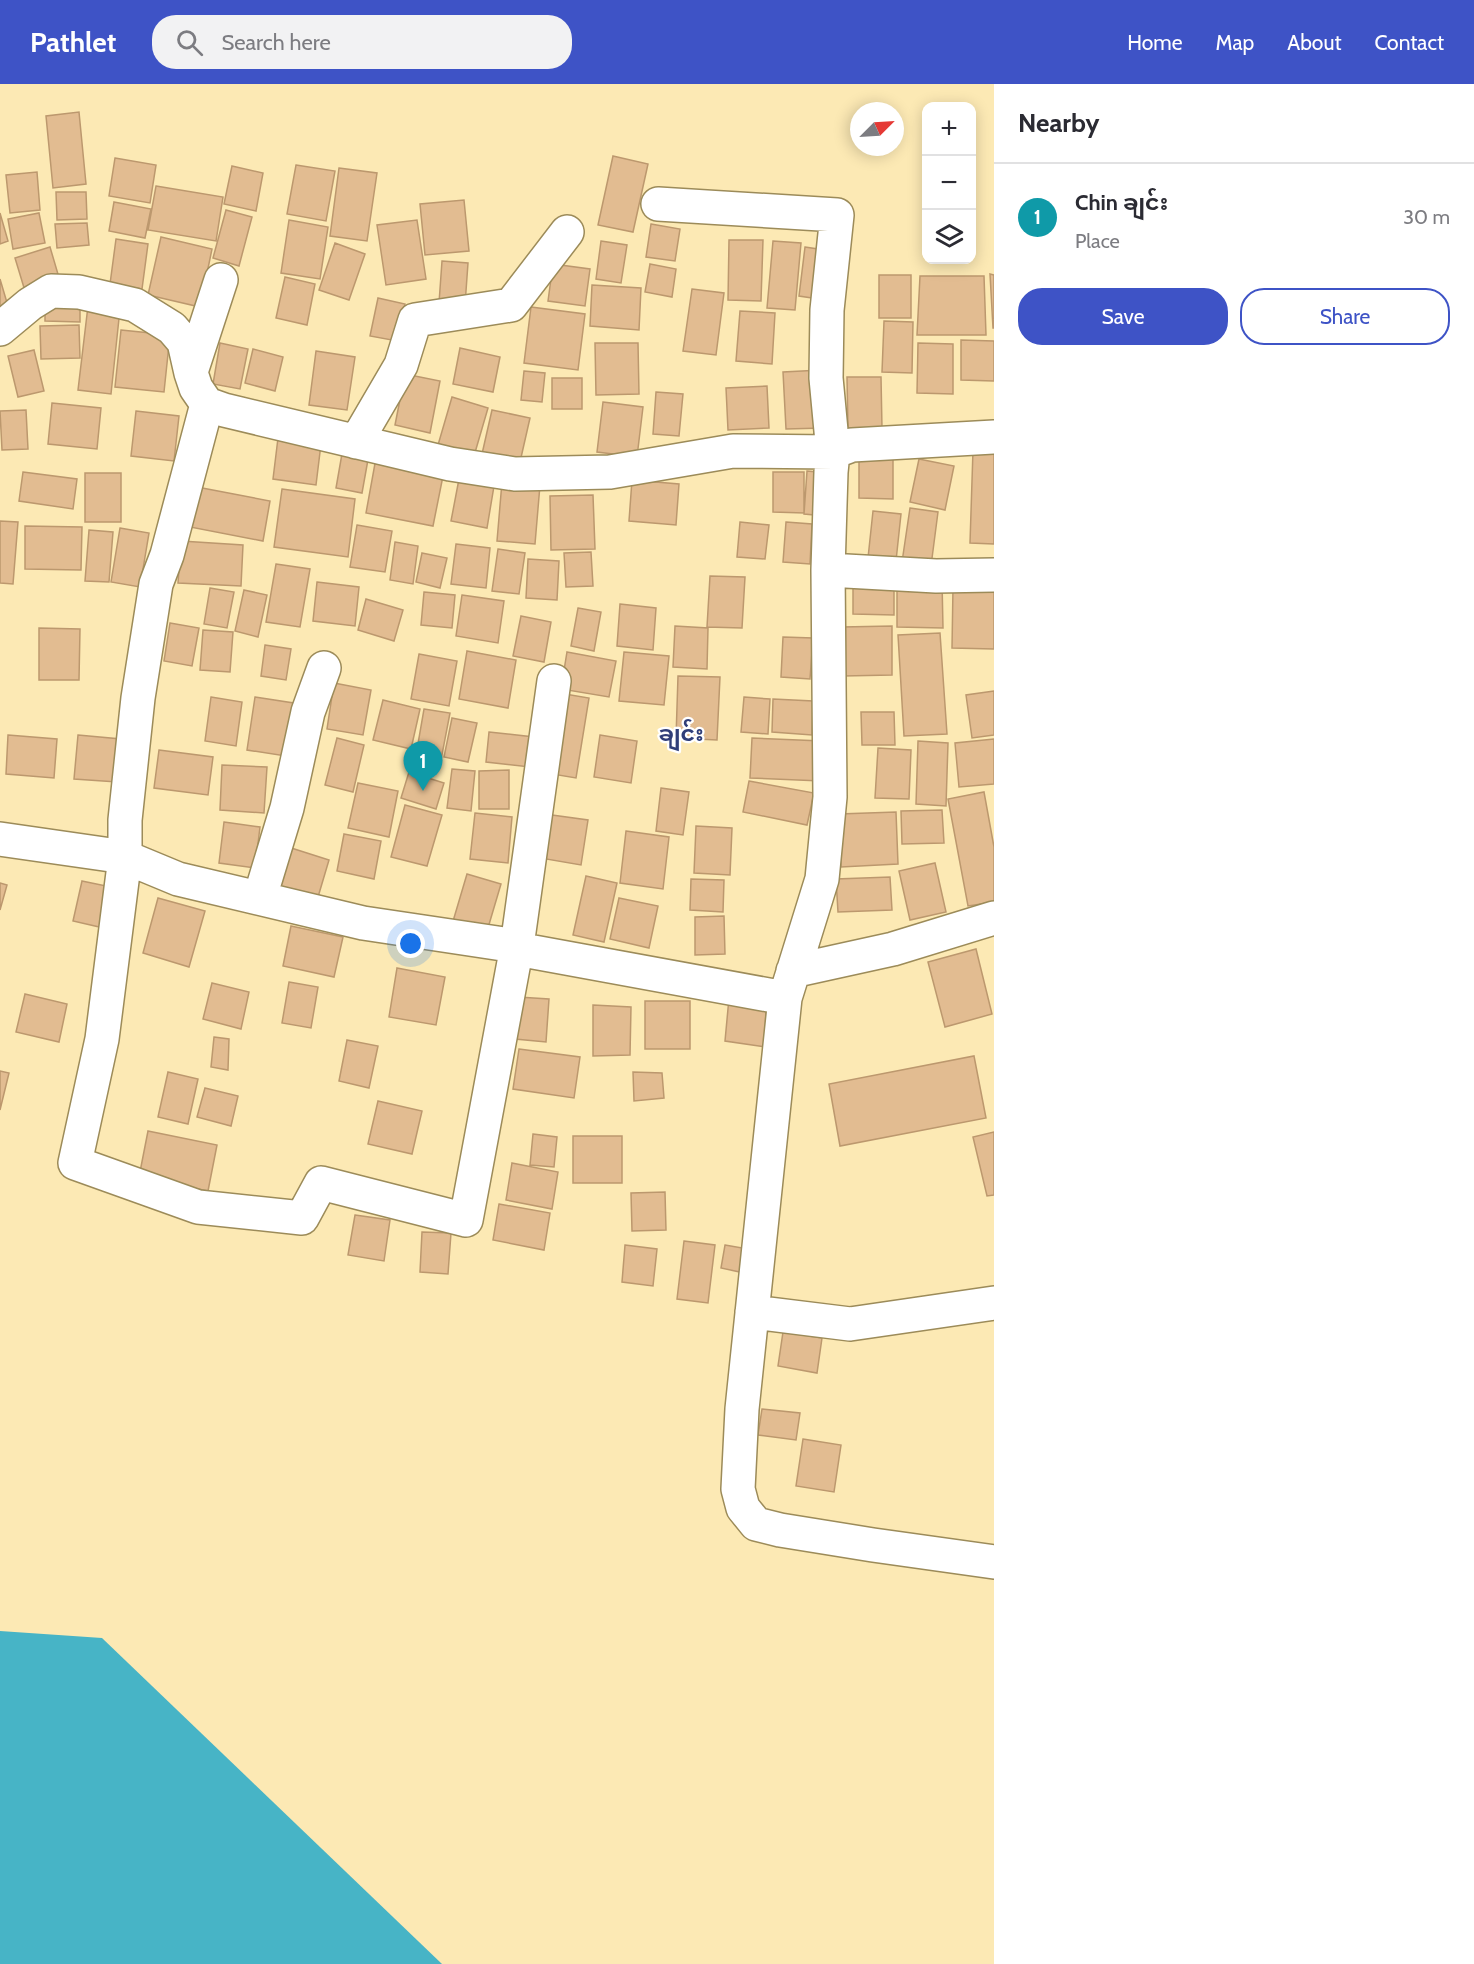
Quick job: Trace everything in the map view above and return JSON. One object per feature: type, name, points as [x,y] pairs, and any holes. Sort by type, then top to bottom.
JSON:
[{"type":"street","points":[[658,204],[837,215],[827,310],[826,366],[833,452],[828,570],[830,797],[822,879],[789,985],[742,1409],[738,1489],[743,1508],[756,1524],[873,1545],[994,1562]]},
{"type":"street","points":[[356,442],[401,364],[415,320],[511,305],[567,232]]},
{"type":"street","points":[[191,373],[220,280]]},
{"type":"street","points":[[0,328],[30,304],[51,291],[80,292],[135,306],[172,328],[184,342],[196,388],[207,404],[450,464],[515,474],[610,472],[733,450],[833,452],[852,445],[994,436]]},
{"type":"street","points":[[207,404],[167,555],[156,584],[138,698],[125,820],[125,857],[102,1039],[75,1163],[198,1207],[302,1218],[321,1183],[466,1220],[517,946],[554,681]]},
{"type":"street","points":[[828,570],[936,576],[994,575]]},
{"type":"street","points":[[260,897],[286,808],[308,712],[324,668]]},
{"type":"street","points":[[0,839],[125,857],[178,879],[363,923],[517,946],[528,951],[789,985],[893,949],[994,918]]},
{"type":"street","points":[[752,1312],[850,1324],[994,1303]]},
{"type":"water","points":[[0,1631],[102,1638],[442,1964],[0,1964]]},
{"type":"building","points":[[79,112],[86,184],[53,188],[46,116]]},
{"type":"building","points":[[613,156],[648,164],[633,232],[598,225]]},
{"type":"building","points":[[115,158],[156,165],[150,203],[109,196]]},
{"type":"building","points":[[296,165],[335,171],[326,221],[287,214]]},
{"type":"building","points":[[232,166],[263,173],[256,211],[224,204]]},
{"type":"building","points":[[339,168],[377,173],[367,241],[330,236]]},
{"type":"building","points":[[37,172],[40,210],[10,213],[6,175]]},
{"type":"building","points":[[156,186],[223,197],[216,241],[148,230]]},
{"type":"building","points":[[56,192],[86,192],[87,219],[57,220]]},
{"type":"building","points":[[464,200],[469,251],[425,255],[420,204]]},
{"type":"building","points":[[114,202],[151,209],[145,238],[109,231]]},
{"type":"building","points":[[226,210],[252,217],[239,266],[213,258]]},
{"type":"building","points":[[0,213],[8,241],[0,244]]},
{"type":"building","points":[[39,213],[45,243],[13,249],[8,219]]},
{"type":"building","points":[[289,220],[328,227],[320,279],[281,273]]},
{"type":"building","points":[[417,220],[426,279],[386,285],[377,225]]},
{"type":"building","points":[[87,223],[89,245],[57,248],[55,224]]},
{"type":"building","points":[[651,224],[680,229],[675,261],[646,257]]},
{"type":"building","points":[[161,237],[212,249],[200,307],[148,295]]},
{"type":"building","points":[[116,239],[148,244],[142,289],[110,284]]},
{"type":"building","points":[[729,240],[763,240],[761,301],[728,300]]},
{"type":"building","points":[[601,241],[627,245],[621,283],[596,279]]},
{"type":"building","points":[[773,241],[801,243],[795,310],[767,308]]},
{"type":"building","points":[[335,243],[365,254],[349,300],[319,290]]},
{"type":"building","points":[[50,247],[60,281],[25,291],[15,258]]},
{"type":"building","points":[[805,247],[831,251],[825,300],[799,296]]},
{"type":"building","points":[[442,261],[468,263],[465,305],[439,303]]},
{"type":"building","points":[[553,264],[590,269],[585,306],[548,301]]},
{"type":"building","points":[[650,264],[676,269],[672,297],[645,292]]},
{"type":"building","points":[[990,274],[994,275],[994,328],[993,328]]},
{"type":"building","points":[[879,275],[911,275],[911,318],[879,318]]},
{"type":"building","points":[[920,276],[984,276],[986,335],[917,335]]},
{"type":"building","points":[[285,277],[315,284],[307,325],[276,318]]},
{"type":"building","points":[[0,279],[8,306],[0,309]]},
{"type":"building","points":[[592,285],[641,288],[639,330],[590,326]]},
{"type":"building","points":[[692,289],[724,293],[716,355],[683,351]]},
{"type":"building","points":[[378,298],[405,304],[397,341],[370,336]]},
{"type":"building","points":[[45,300],[80,300],[80,322],[45,321]]},
{"type":"building","points":[[88,306],[120,309],[111,394],[78,390]]},
{"type":"building","points":[[531,307],[585,314],[578,370],[524,363]]},
{"type":"building","points":[[740,311],[775,313],[772,364],[736,361]]},
{"type":"building","points":[[884,321],[913,322],[912,373],[882,372]]},
{"type":"building","points":[[79,325],[80,358],[41,359],[40,326]]},
{"type":"building","points":[[121,330],[170,335],[164,392],[115,387]]},
{"type":"building","points":[[961,340],[994,341],[994,381],[961,380]]},
{"type":"building","points":[[220,343],[248,349],[240,389],[213,384]]},
{"type":"building","points":[[595,343],[638,343],[639,394],[596,395]]},
{"type":"building","points":[[918,343],[953,344],[953,394],[917,393]]},
{"type":"building","points":[[460,348],[500,357],[493,392],[453,384]]},
{"type":"building","points":[[253,349],[283,357],[275,391],[245,383]]},
{"type":"building","points":[[34,350],[44,391],[18,397],[8,356]]},
{"type":"building","points":[[316,351],[355,357],[347,410],[309,405]]},
{"type":"building","points":[[821,370],[823,428],[786,429],[783,372]]},
{"type":"building","points":[[524,371],[545,373],[542,402],[521,400]]},
{"type":"building","points":[[405,374],[440,381],[430,433],[395,425]]},
{"type":"building","points":[[847,377],[881,377],[882,428],[848,429]]},
{"type":"building","points":[[552,378],[582,378],[582,409],[552,409]]},
{"type":"building","points":[[767,386],[769,428],[728,430],[726,388]]},
{"type":"building","points":[[656,392],[683,394],[679,436],[653,434]]},
{"type":"building","points":[[452,397],[488,408],[474,456],[438,445]]},
{"type":"building","points":[[603,402],[643,407],[637,457],[597,452]]},
{"type":"building","points":[[52,403],[101,408],[97,449],[48,444]]},
{"type":"building","points":[[26,410],[28,449],[2,450],[0,411]]},
{"type":"building","points":[[492,410],[530,418],[520,462],[482,454]]},
{"type":"building","points":[[136,411],[179,416],[174,461],[131,456]]},
{"type":"building","points":[[278,438],[321,444],[316,485],[273,479]]},
{"type":"building","points":[[343,448],[369,454],[362,493],[336,488]]},
{"type":"building","points":[[973,450],[994,451],[994,544],[970,543]]},
{"type":"building","points":[[893,455],[893,499],[859,498],[859,456]]},
{"type":"building","points":[[376,458],[444,471],[433,526],[366,513]]},
{"type":"building","points":[[919,459],[954,466],[945,510],[910,502]]},
{"type":"building","points":[[807,471],[827,473],[825,516],[804,514]]},
{"type":"building","points":[[23,472],[77,479],[73,509],[19,501]]},
{"type":"building","points":[[773,472],[804,472],[804,513],[773,512]]},
{"type":"building","points":[[85,473],[121,473],[121,522],[85,522]]},
{"type":"building","points":[[459,479],[494,486],[487,528],[451,521]]},
{"type":"building","points":[[632,480],[679,484],[676,525],[629,521]]},
{"type":"building","points":[[502,482],[540,485],[535,544],[497,541]]},
{"type":"building","points":[[197,487],[270,501],[263,541],[190,527]]},
{"type":"building","points":[[282,489],[355,499],[348,557],[274,547]]},
{"type":"building","points":[[593,495],[595,549],[551,550],[550,496]]},
{"type":"building","points":[[910,508],[938,512],[931,566],[902,562]]},
{"type":"building","points":[[873,511],[901,514],[896,561],[868,558]]},
{"type":"building","points":[[0,521],[18,522],[13,584],[0,583]]},
{"type":"building","points":[[740,522],[769,525],[765,559],[737,557]]},
{"type":"building","points":[[786,522],[812,524],[810,564],[783,562]]},
{"type":"building","points":[[357,525],[392,531],[385,572],[350,567]]},
{"type":"building","points":[[25,526],[82,527],[81,570],[25,569]]},
{"type":"building","points":[[120,528],[149,533],[140,587],[111,582]]},
{"type":"building","points":[[89,530],[113,532],[109,582],[85,581]]},
{"type":"building","points":[[181,541],[243,545],[241,586],[178,583]]},
{"type":"building","points":[[395,542],[418,546],[413,584],[390,580]]},
{"type":"building","points":[[456,544],[490,548],[486,588],[451,584]]},
{"type":"building","points":[[498,549],[525,553],[519,594],[492,591]]},
{"type":"building","points":[[591,552],[593,586],[566,587],[564,553]]},
{"type":"building","points":[[422,553],[447,558],[440,588],[416,582]]},
{"type":"building","points":[[528,559],[559,561],[557,600],[526,598]]},
{"type":"building","points":[[276,564],[310,569],[300,627],[266,622]]},
{"type":"building","points":[[710,576],[745,577],[742,628],[707,627]]},
{"type":"building","points":[[853,580],[894,580],[894,615],[853,614]]},
{"type":"building","points":[[897,581],[942,581],[943,628],[897,627]]},
{"type":"building","points":[[317,582],[359,587],[355,626],[313,621]]},
{"type":"building","points":[[953,587],[994,588],[994,649],[952,648]]},
{"type":"building","points":[[210,588],[234,592],[227,628],[204,624]]},
{"type":"building","points":[[244,590],[267,595],[258,637],[235,631]]},
{"type":"building","points":[[424,592],[455,595],[452,628],[421,625]]},
{"type":"building","points":[[462,595],[504,601],[498,643],[456,636]]},
{"type":"building","points":[[366,599],[403,610],[394,641],[358,630]]},
{"type":"building","points":[[620,604],[656,608],[653,650],[617,646]]},
{"type":"building","points":[[578,608],[601,612],[594,651],[571,646]]},
{"type":"building","points":[[521,616],[551,622],[544,662],[513,656]]},
{"type":"building","points":[[170,623],[199,628],[192,666],[164,661]]},
{"type":"building","points":[[675,626],[708,628],[707,669],[673,667]]},
{"type":"building","points":[[892,626],[892,675],[843,676],[842,627]]},
{"type":"building","points":[[39,628],[80,629],[79,680],[39,680]]},
{"type":"building","points":[[203,630],[233,632],[230,672],[200,670]]},
{"type":"building","points":[[940,633],[947,734],[904,736],[898,635]]},
{"type":"building","points":[[783,637],[813,638],[810,679],[781,677]]},
{"type":"building","points":[[265,645],[291,649],[286,680],[261,676]]},
{"type":"building","points":[[467,651],[516,660],[508,708],[459,699]]},
{"type":"building","points":[[567,652],[616,661],[609,697],[561,689]]},
{"type":"building","points":[[624,652],[669,656],[664,705],[619,701]]},
{"type":"building","points":[[419,654],[457,661],[449,706],[411,699]]},
{"type":"building","points":[[678,676],[720,677],[717,740],[676,738]]},
{"type":"building","points":[[334,683],[371,690],[363,735],[327,729]]},
{"type":"building","points":[[994,691],[994,735],[972,738],[966,695]]},
{"type":"building","points":[[559,693],[589,698],[576,778],[546,773]]},
{"type":"building","points":[[211,697],[242,702],[236,746],[205,741]]},
{"type":"building","points":[[255,697],[300,704],[292,757],[247,750]]},
{"type":"building","points":[[744,697],[770,699],[768,734],[741,732]]},
{"type":"building","points":[[773,699],[813,701],[812,735],[772,732]]},
{"type":"building","points":[[383,700],[420,709],[411,749],[373,740]]},
{"type":"building","points":[[424,709],[450,713],[440,765],[415,761]]},
{"type":"building","points":[[861,712],[894,712],[895,745],[862,745]]},
{"type":"building","points":[[452,718],[477,723],[468,762],[444,757]]},
{"type":"building","points":[[489,732],[534,737],[530,767],[486,762]]},
{"type":"building","points":[[8,735],[57,739],[54,778],[6,774]]},
{"type":"building","points":[[78,735],[121,739],[117,782],[74,779]]},
{"type":"building","points":[[600,735],[637,741],[631,783],[594,777]]},
{"type":"building","points":[[337,738],[364,745],[353,792],[325,785]]},
{"type":"building","points":[[752,738],[822,741],[821,781],[750,778]]},
{"type":"building","points":[[994,739],[994,784],[959,787],[955,743]]},
{"type":"building","points":[[918,741],[948,743],[946,806],[916,804]]},
{"type":"building","points":[[878,748],[911,750],[909,799],[875,798]]},
{"type":"building","points":[[159,750],[213,757],[208,795],[154,788]]},
{"type":"building","points":[[222,765],[267,767],[264,813],[220,810]]},
{"type":"building","points":[[452,769],[475,771],[471,811],[447,808]]},
{"type":"building","points":[[509,770],[509,809],[479,809],[479,771]]},
{"type":"building","points":[[409,772],[444,783],[436,809],[401,798]]},
{"type":"building","points":[[749,781],[814,793],[807,825],[743,812]]},
{"type":"building","points":[[358,783],[398,791],[389,837],[348,828]]},
{"type":"building","points":[[661,788],[689,792],[683,835],[656,831]]},
{"type":"building","points":[[984,792],[994,847],[994,902],[968,906],[948,799]]},
{"type":"building","points":[[405,805],[442,815],[427,866],[391,857]]},
{"type":"building","points":[[942,810],[944,843],[902,844],[901,811]]},
{"type":"building","points":[[896,812],[898,864],[841,867],[839,814]]},
{"type":"building","points":[[475,813],[512,817],[508,863],[470,859]]},
{"type":"building","points":[[552,815],[588,820],[581,865],[546,859]]},
{"type":"building","points":[[224,822],[260,827],[255,868],[219,863]]},
{"type":"building","points":[[696,826],[732,828],[730,875],[694,873]]},
{"type":"building","points":[[626,831],[669,837],[663,889],[620,883]]},
{"type":"building","points":[[344,834],[381,841],[374,879],[337,871]]},
{"type":"building","points":[[285,846],[329,860],[318,897],[274,884]]},
{"type":"building","points":[[935,863],[946,912],[910,920],[899,871]]},
{"type":"building","points":[[467,874],[501,884],[485,938],[451,928]]},
{"type":"building","points":[[586,876],[617,883],[604,942],[573,935]]},
{"type":"building","points":[[890,877],[892,910],[838,912],[836,879]]},
{"type":"building","points":[[691,879],[724,880],[723,912],[690,910]]},
{"type":"building","points":[[82,881],[116,888],[108,929],[73,921]]},
{"type":"building","points":[[0,883],[7,885],[0,910]]},
{"type":"building","points":[[158,898],[205,911],[189,967],[143,953]]},
{"type":"building","points":[[619,898],[658,906],[649,948],[610,939]]},
{"type":"building","points":[[724,916],[725,954],[695,955],[695,917]]},
{"type":"building","points":[[291,926],[343,937],[334,977],[283,966]]},
{"type":"building","points":[[976,949],[992,1014],[945,1027],[928,962]]},
{"type":"building","points":[[397,968],[445,977],[436,1025],[389,1017]]},
{"type":"building","points":[[289,982],[318,987],[311,1028],[282,1023]]},
{"type":"building","points":[[212,983],[249,992],[241,1029],[203,1019]]},
{"type":"building","points":[[25,994],[67,1004],[59,1042],[16,1032]]},
{"type":"building","points":[[518,997],[549,999],[546,1042],[515,1039]]},
{"type":"building","points":[[729,998],[766,1002],[765,1047],[725,1041]]},
{"type":"building","points":[[645,1001],[690,1001],[690,1049],[645,1049]]},
{"type":"building","points":[[593,1005],[631,1007],[630,1055],[593,1056]]},
{"type":"building","points":[[214,1037],[229,1039],[228,1070],[211,1067]]},
{"type":"building","points":[[347,1040],[378,1046],[369,1088],[339,1081]]},
{"type":"building","points":[[519,1049],[580,1057],[574,1098],[513,1089]]},
{"type":"building","points":[[974,1056],[986,1118],[840,1146],[829,1084]]},
{"type":"building","points":[[0,1071],[9,1073],[0,1110]]},
{"type":"building","points":[[168,1072],[198,1079],[188,1124],[158,1117]]},
{"type":"building","points":[[633,1072],[662,1073],[664,1098],[634,1101]]},
{"type":"building","points":[[205,1088],[238,1096],[231,1126],[197,1117]]},
{"type":"building","points":[[378,1101],[422,1111],[412,1154],[368,1144]]},
{"type":"building","points":[[148,1131],[217,1145],[208,1191],[139,1177]]},
{"type":"building","points":[[994,1132],[994,1195],[987,1196],[973,1137]]},
{"type":"building","points":[[533,1134],[557,1137],[554,1167],[530,1165]]},
{"type":"building","points":[[573,1136],[622,1136],[622,1183],[573,1183]]},
{"type":"building","points":[[512,1163],[558,1172],[552,1209],[506,1200]]},
{"type":"building","points":[[665,1192],[666,1230],[632,1231],[631,1193]]},
{"type":"building","points":[[499,1204],[550,1213],[544,1250],[493,1240]]},
{"type":"building","points":[[355,1215],[390,1220],[384,1261],[348,1255]]},
{"type":"building","points":[[422,1232],[451,1233],[448,1274],[420,1272]]},
{"type":"building","points":[[684,1241],[715,1245],[708,1303],[677,1299]]},
{"type":"building","points":[[625,1245],[657,1249],[653,1286],[622,1282]]},
{"type":"building","points":[[725,1245],[754,1250],[749,1274],[721,1268]]},
{"type":"building","points":[[783,1332],[822,1338],[817,1373],[778,1366]]},
{"type":"building","points":[[762,1409],[800,1413],[796,1440],[758,1435]]},
{"type":"building","points":[[803,1439],[841,1445],[834,1492],[796,1486]]},
{"type":"place","name":"Chin ချင်း","points":[[423,791]]},
{"type":"district","name":"ချင်း","points":[[681,733]]}]
